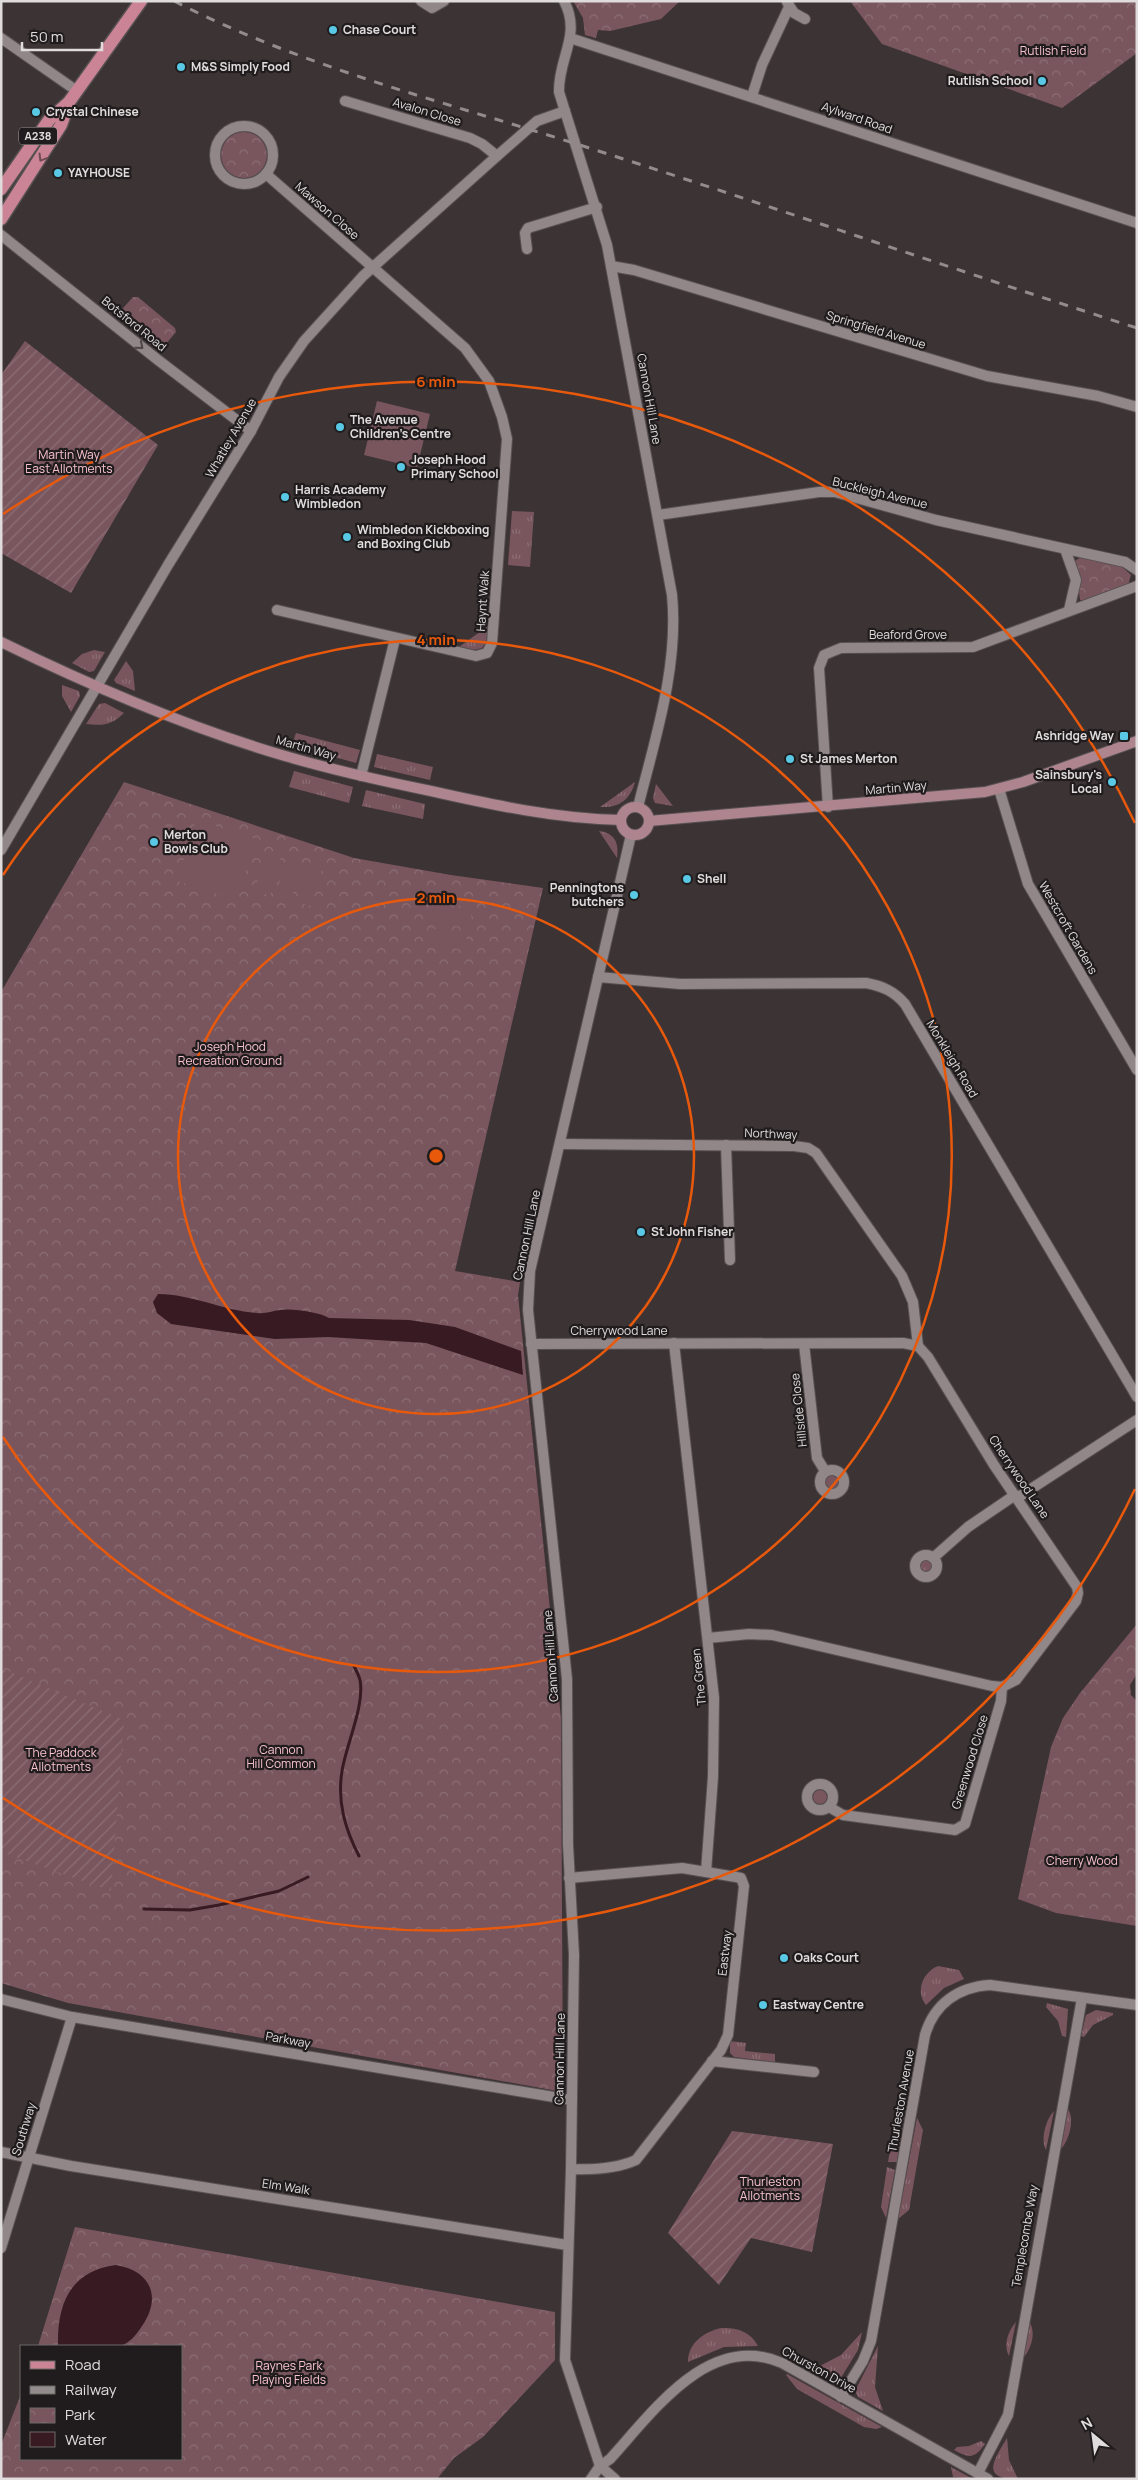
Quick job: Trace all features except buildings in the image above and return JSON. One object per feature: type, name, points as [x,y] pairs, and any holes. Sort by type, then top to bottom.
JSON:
[{"type":"main road","name":"A238","points":[[13,174],[49,120],[69,102],[77,91],[136,3]]},
{"type":"main road","name":"A238","points":[[27,181],[61,125],[69,102]]},
{"type":"main road","points":[[1,168],[27,181],[1,219]]},
{"type":"main road","points":[[1,189],[13,174]]},
{"type":"main road","name":"Martin Way","points":[[1,642],[97,687],[209,731],[284,755],[361,776],[508,807],[621,820]]},
{"type":"main road","name":"Martin Way","points":[[650,821],[828,807],[999,789],[1137,741]]},
{"type":"main road","points":[[638,807],[646,812],[650,821],[645,831],[639,835],[631,835],[624,829],[621,820],[629,809],[638,807]]},
{"type":"street","points":[[421,1],[432,8],[444,1]]},
{"type":"street","name":"Cannon Hill Lane","points":[[564,1],[571,17],[570,38],[559,82],[565,111],[597,207],[611,266],[672,595],[673,640],[668,676],[638,807]]},
{"type":"street","points":[[752,96],[762,65],[788,4],[805,19]]},
{"type":"street","points":[[1,38],[77,91]]},
{"type":"street","name":"Aylward Road","points":[[570,38],[1137,222]]},
{"type":"street","name":"Avalon Close","points":[[345,101],[470,138],[482,144],[497,156]]},
{"type":"street","name":"Whatley Avenue","points":[[1,850],[168,565],[251,431],[279,377],[304,341],[338,301],[372,267],[497,156],[537,121],[565,111]]},
{"type":"street","points":[[247,126],[263,133],[269,140],[273,158],[266,174],[258,181],[244,184],[229,180],[217,165],[215,155],[217,145],[222,136],[238,127],[247,126]]},
{"type":"street","name":"Mawson Close","points":[[266,174],[372,267]]},
{"type":"street","points":[[527,249],[525,233],[528,228],[597,207]]},
{"type":"street","name":"Botsford Road","points":[[1,234],[158,360],[251,431]]},
{"type":"street","name":"Springfield Avenue","points":[[611,266],[634,270],[987,376],[1098,396],[1137,408]]},
{"type":"street","name":"Haynt Walk","points":[[277,610],[395,639],[476,656],[487,653],[491,648],[507,439],[502,417],[489,381],[465,348],[372,267]]},
{"type":"street","name":"Buckleigh Avenue","points":[[658,515],[819,492],[835,492],[936,520],[1125,562],[1137,570]]},
{"type":"street","points":[[1064,549],[1076,580],[1069,610]]},
{"type":"street","name":"Beaford Grove","points":[[828,807],[819,668],[824,655],[841,648],[974,646],[1137,586]]},
{"type":"street","points":[[361,776],[395,639]]},
{"type":"street","name":"Westcroft Gardens","points":[[999,789],[1028,884],[1137,1070]]},
{"type":"street","name":"Cannon Hill Lane","points":[[600,2466],[565,2367],[567,2245],[571,2169],[574,1955],[569,1878],[567,1679],[528,1310],[530,1271],[561,1144],[631,835]]},
{"type":"street","name":"Monkleigh Road","points":[[598,977],[680,984],[866,983],[878,985],[898,996],[905,1004],[1137,1397]]},
{"type":"street","name":"Northway","points":[[561,1144],[794,1146],[808,1148],[816,1152],[902,1276],[913,1302],[918,1346]]},
{"type":"street","points":[[726,1145],[730,1260]]},
{"type":"street","name":"The Green","points":[[674,1343],[715,1710],[713,1777],[706,1872]]},
{"type":"street","name":"Cherrywood Lane","points":[[531,1344],[903,1343],[918,1346],[928,1357],[1016,1497],[1077,1586],[1076,1600],[1016,1680],[1002,1687]]},
{"type":"street","name":"Hillside Close","points":[[804,1344],[817,1458],[825,1471]]},
{"type":"street","points":[[933,1558],[960,1532],[1137,1420]]},
{"type":"street","points":[[708,1638],[749,1634],[772,1635],[1002,1687]]},
{"type":"street","name":"Greenwood Close","points":[[829,1807],[843,1815],[955,1830],[962,1828],[965,1824],[1002,1702],[1002,1687]]},
{"type":"street","points":[[569,1878],[668,1868],[706,1872]]},
{"type":"street","name":"Eastway","points":[[571,2169],[607,2168],[636,2160],[712,2061],[728,2035],[744,1886],[741,1878],[706,1872]]},
{"type":"street","name":"Thurleston Avenue","points":[[841,2397],[863,2361],[871,2341],[925,2035],[932,2019],[952,1996],[966,1989],[982,1986],[1137,2005]]},
{"type":"street","name":"Templecombe Way","points":[[978,2473],[1008,2414],[1082,1998]]},
{"type":"street","name":"Parkway","points":[[1,1999],[72,2017],[572,2100]]},
{"type":"street","name":"Southway","points":[[1,2248],[72,2017]]},
{"type":"street","points":[[712,2061],[814,2072]]},
{"type":"street","name":"Elm Walk","points":[[1,2152],[416,2222],[567,2245]]},
{"type":"street","name":"Churston Drive","points":[[600,2466],[610,2458],[667,2397],[696,2372],[722,2360],[748,2356],[772,2359],[988,2479]]},
{"type":"street","points":[[591,2479],[600,2466],[615,2479]]},
{"type":"green space","points":[[573,1],[680,1],[661,19],[610,31],[598,30],[596,38],[585,35],[583,18]]},
{"type":"green space","name":"Rutlish Field","points":[[850,1],[1137,1],[1137,53],[1062,108],[882,44]]},
{"type":"green space","points":[[1102,53],[1112,67],[1092,81],[1082,66]]},
{"type":"green space","points":[[239,132],[249,132],[263,142],[267,155],[263,168],[257,174],[249,178],[239,178],[225,168],[221,160],[221,150],[231,136]]},
{"type":"green space","points":[[133,297],[138,297],[175,328],[176,332],[159,352],[116,316]]},
{"type":"green space","name":"Martin Way East Allotments","points":[[25,341],[158,445],[71,593],[1,553],[1,375]]},
{"type":"green space","points":[[377,401],[430,414],[417,468],[364,455]]},
{"type":"green space","points":[[512,511],[534,512],[530,567],[508,565]]},
{"type":"green space","points":[[1081,557],[1120,565],[1131,575],[1128,585],[1084,601],[1080,600],[1075,561]]},
{"type":"green space","points":[[488,626],[487,641],[482,648],[474,650],[459,647]]},
{"type":"green space","points":[[94,650],[105,652],[94,671],[89,672],[72,663],[82,654]]},
{"type":"green space","points":[[126,661],[133,671],[135,691],[116,683],[114,680]]},
{"type":"green space","points":[[62,685],[79,691],[80,696],[71,712],[62,696]]},
{"type":"green space","points":[[105,703],[124,713],[107,724],[86,724],[99,704]]},
{"type":"green space","points":[[296,733],[360,750],[356,763],[292,745]]},
{"type":"green space","points":[[377,754],[433,767],[430,780],[374,767]]},
{"type":"green space","points":[[294,771],[353,787],[349,803],[289,787]]},
{"type":"green space","name":"Cannon Hill Common","points":[[124,782],[354,858],[451,875],[543,888],[455,1271],[520,1282],[518,1295],[561,1718],[563,2092],[68,2003],[1,1983],[1,992]]},
{"type":"green space","points":[[635,782],[630,794],[623,802],[613,806],[600,807]]},
{"type":"green space","points":[[656,784],[673,806],[655,803],[653,798]]},
{"type":"green space","points":[[366,790],[425,804],[423,819],[362,806]]},
{"type":"green space","points":[[196,820],[256,839],[236,900],[177,881]]},
{"type":"green space","points":[[599,831],[609,834],[615,840],[617,858]]},
{"type":"green space","points":[[266,853],[281,857],[270,895],[255,891]]},
{"type":"green space","points":[[286,859],[301,863],[291,900],[276,896]]},
{"type":"green space","points":[[307,864],[322,869],[311,906],[296,902]]},
{"type":"green space","points":[[433,891],[451,894],[449,904],[431,900]]},
{"type":"green space","points":[[458,896],[476,899],[474,909],[457,905]]},
{"type":"green space","points":[[433,905],[472,912],[469,928],[431,921]]},
{"type":"green space","points":[[429,928],[467,935],[465,950],[426,943]]},
{"type":"green space","points":[[829,1475],[835,1475],[839,1482],[835,1489],[829,1489],[825,1485],[825,1479]]},
{"type":"green space","points":[[923,1559],[929,1559],[933,1566],[929,1573],[923,1573],[919,1569],[919,1563]]},
{"type":"green space","name":"Cherry Wood","points":[[1137,1624],[1137,1674],[1130,1685],[1131,1695],[1137,1701],[1137,1926],[1056,1913],[1018,1899],[1051,1747],[1063,1718],[1080,1693]]},
{"type":"green space","name":"The Paddock Allotments","points":[[1,1668],[124,1720],[111,1891],[1,1852]]},
{"type":"green space","points":[[817,1790],[823,1790],[827,1797],[823,1804],[817,1804],[813,1800],[813,1794]]},
{"type":"green space","points":[[938,1966],[959,1970],[964,1979],[944,1988],[926,2005],[921,1994],[922,1982],[928,1973]]},
{"type":"green space","points":[[1047,2003],[1068,2009],[1066,2037],[1062,2036],[1058,2021],[1046,2007]]},
{"type":"green space","points":[[1096,2010],[1113,2013],[1113,2015],[1093,2025],[1084,2037],[1081,2036],[1086,2015]]},
{"type":"green space","points":[[730,2041],[746,2043],[745,2051],[775,2054],[775,2062],[734,2057],[730,2053]]},
{"type":"green space","points":[[1068,2109],[1071,2119],[1070,2130],[1061,2149]]},
{"type":"green space","points":[[1054,2111],[1046,2150],[1044,2145],[1045,2129]]},
{"type":"green space","points":[[905,2114],[897,2162],[888,2162],[895,2123]]},
{"type":"green space","points":[[917,2118],[923,2130],[909,2210],[898,2219]]},
{"type":"green space","name":"Thurleston Allotments","points":[[732,2131],[833,2144],[812,2252],[751,2238],[719,2285],[668,2233]]},
{"type":"green space","points":[[887,2167],[895,2170],[886,2218],[881,2207]]},
{"type":"green space","name":"Raynes Park Playing Fields","points":[[75,2227],[555,2312],[555,2360],[483,2437],[454,2458],[437,2479],[1,2479],[1,2445],[20,2397],[20,2460],[182,2460],[182,2345],[38,2345]]},
{"type":"green space","points":[[1016,2322],[1009,2356],[1006,2347],[1007,2338]]},
{"type":"green space","points":[[1030,2323],[1033,2332],[1032,2341],[1024,2357]]},
{"type":"green space","points":[[721,2328],[733,2328],[743,2331],[752,2337],[758,2346],[724,2347],[688,2362],[691,2349],[698,2339],[709,2332]]},
{"type":"green space","points":[[862,2332],[858,2350],[839,2381],[832,2382],[812,2370],[841,2355]]},
{"type":"green space","points":[[878,2346],[875,2387],[883,2411],[858,2397],[855,2391]]},
{"type":"green space","points":[[786,2375],[882,2427],[876,2429],[864,2427],[797,2389]]},
{"type":"green space","points":[[1007,2438],[1009,2460],[1018,2479],[998,2476],[994,2472],[995,2461]]},
{"type":"green space","points":[[981,2441],[985,2444],[972,2456],[964,2455],[954,2450],[957,2447],[969,2446]]},
{"type":"green space","points":[[951,2467],[973,2479],[953,2477]]},
{"type":"water","points":[[158,1294],[183,1297],[245,1312],[305,1311],[329,1318],[409,1320],[455,1327],[521,1351],[523,1375],[426,1343],[328,1337],[275,1339],[171,1324],[157,1313],[153,1302]]},
{"type":"water","points":[[116,2265],[128,2268],[145,2279],[150,2287],[152,2296],[148,2315],[142,2326],[133,2338],[122,2345],[58,2345],[60,2316],[69,2292],[87,2274],[100,2268]]},
{"type":"waterway","points":[[354,1666],[360,1680],[360,1701],[342,1771],[341,1804],[346,1825],[359,1856]]},
{"type":"waterway","points":[[144,1909],[190,1910],[219,1905],[279,1891],[308,1877]]},
{"type":"railway","points":[[174,1],[224,25],[325,65],[652,168],[1137,328]]},
{"type":"place","name":"Chase Court","points":[[333,30]]},
{"type":"place","name":"M&S Simply Food","points":[[181,67]]},
{"type":"place","name":"Rutlish School","points":[[1042,81]]},
{"type":"place","name":"Crystal Chinese","points":[[36,112]]},
{"type":"place","name":"YAYHOUSE","points":[[58,173]]},
{"type":"place","name":"The Avenue Children's Centre","points":[[340,427]]},
{"type":"place","name":"Joseph Hood Primary School","points":[[401,467]]},
{"type":"place","name":"Harris Academy Wimbledon","points":[[285,497]]},
{"type":"place","name":"Wimbledon Kickboxing and Boxing Club","points":[[347,537]]},
{"type":"place","name":"Ashridge Way","points":[[1124,736]]},
{"type":"place","name":"St James Merton","points":[[790,759]]},
{"type":"place","name":"Sainsbury's Local","points":[[1112,782]]},
{"type":"place","name":"Merton Bowls Club","points":[[154,842]]},
{"type":"place","name":"Shell","points":[[687,879]]},
{"type":"place","name":"Penningtons butchers","points":[[634,895]]},
{"type":"place","name":"St John Fisher","points":[[641,1232]]},
{"type":"place","name":"Oaks Court","points":[[784,1958]]},
{"type":"place","name":"Eastway Centre","points":[[763,2005]]},
{"type":"park label","name":"Joseph Hood Recreation Ground","points":[[230,1054]]}]
